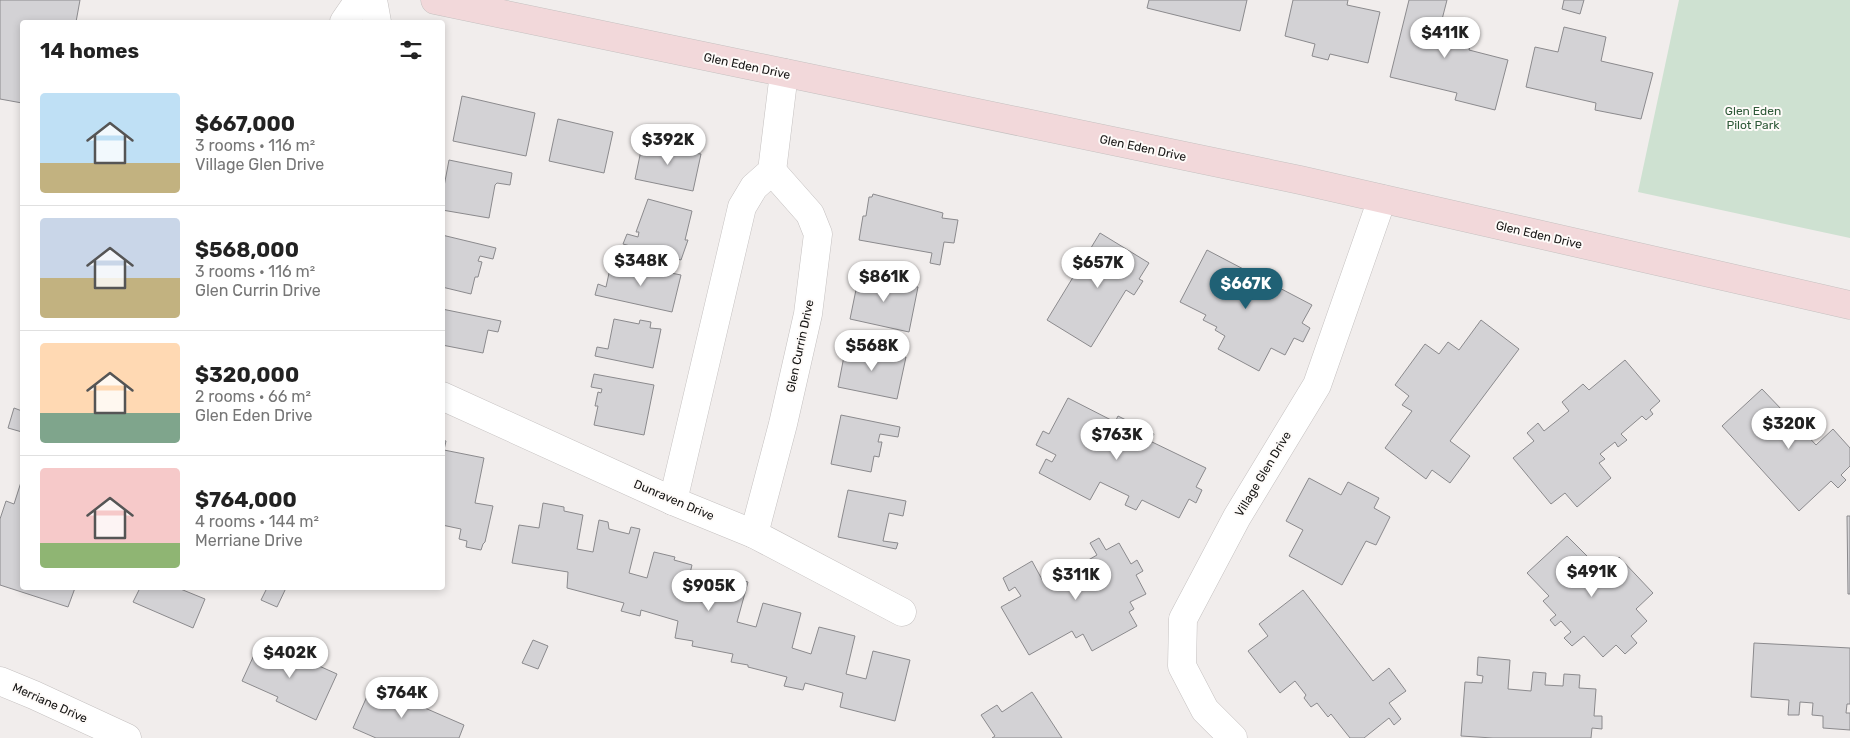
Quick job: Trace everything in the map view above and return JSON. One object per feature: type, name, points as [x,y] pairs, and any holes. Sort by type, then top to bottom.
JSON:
[{"type":"main road","name":"Glen Eden Drive","points":[[435,0],[1300,180],[1850,306]]},
{"type":"street","points":[[345,20],[359,0]]},
{"type":"street","points":[[372,0],[377,20]]},
{"type":"street","points":[[673,501],[742,207],[754,187],[772,171],[784,73]]},
{"type":"street","name":"Glen Currin Drive","points":[[754,534],[783,424],[808,314],[818,234],[810,214],[772,171]]},
{"type":"street","name":"Village Glen Drive","points":[[1233,738],[1205,710],[1182,666],[1184,619],[1237,517],[1317,385],[1382,199]]},
{"type":"street","name":"Dunraven Drive","points":[[445,397],[673,501],[754,534],[902,612]]},
{"type":"street","name":"Merriane Drive","points":[[0,682],[34,695],[127,738]]},
{"type":"green space","name":"Glen Eden Pilot Park","points":[[1679,0],[1850,0],[1850,238],[1638,192]]},
{"type":"building","points":[[0,0],[80,0],[76,20],[20,20],[20,103],[0,99]]},
{"type":"building","points":[[1149,0],[1247,0],[1240,31],[1147,8]]},
{"type":"building","points":[[1293,0],[1348,0],[1347,5],[1380,12],[1368,63],[1330,54],[1328,60],[1312,56],[1315,44],[1285,36]]},
{"type":"building","points":[[1409,0],[1447,0],[1438,35],[1471,43],[1469,50],[1508,60],[1495,110],[1455,100],[1457,93],[1390,77]]},
{"type":"building","points":[[1564,0],[1584,0],[1580,14],[1562,9]]},
{"type":"building","points":[[1564,27],[1606,37],[1601,61],[1653,73],[1641,119],[1595,110],[1596,103],[1526,87],[1535,47],[1558,52]]},
{"type":"building","points":[[462,96],[535,113],[526,156],[453,141]]},
{"type":"building","points":[[558,119],[613,132],[604,173],[549,161]]},
{"type":"building","points":[[643,141],[680,148],[681,145],[694,148],[694,153],[701,154],[693,191],[635,179]]},
{"type":"building","points":[[449,160],[512,173],[510,185],[497,183],[495,185],[489,218],[445,211],[445,181]]},
{"type":"building","points":[[873,194],[943,213],[942,218],[958,220],[954,243],[944,242],[940,265],[930,263],[932,253],[859,240],[863,216],[866,216],[869,197],[872,197]]},
{"type":"building","points":[[648,199],[692,211],[685,240],[688,240],[681,260],[623,244],[627,234],[638,237],[639,232],[636,232]]},
{"type":"building","points":[[1100,233],[1149,263],[1139,279],[1143,281],[1134,295],[1126,290],[1091,347],[1047,320]]},
{"type":"building","points":[[445,236],[496,248],[493,259],[480,256],[478,261],[482,262],[478,277],[475,277],[471,294],[445,288]]},
{"type":"building","points":[[1207,250],[1312,305],[1302,323],[1310,328],[1303,342],[1294,338],[1285,355],[1271,348],[1259,371],[1218,349],[1225,336],[1215,330],[1217,327],[1203,320],[1206,315],[1180,302]]},
{"type":"building","points":[[611,264],[636,270],[636,266],[681,275],[672,312],[595,295],[598,284],[606,287]]},
{"type":"building","points":[[859,275],[918,287],[909,332],[850,319]]},
{"type":"building","points":[[445,310],[501,321],[498,332],[488,330],[483,353],[445,346]]},
{"type":"building","points":[[614,319],[639,324],[640,320],[651,322],[650,328],[661,329],[653,368],[595,356],[597,347],[608,349]]},
{"type":"building","points":[[1481,320],[1519,349],[1450,441],[1470,456],[1450,483],[1432,470],[1426,479],[1385,448],[1412,411],[1402,405],[1409,396],[1395,385],[1425,344],[1439,354],[1448,342],[1459,350]]},
{"type":"building","points":[[846,346],[906,357],[897,399],[838,387]]},
{"type":"building","points":[[1625,360],[1660,401],[1650,410],[1653,414],[1646,420],[1642,416],[1621,434],[1627,440],[1618,447],[1615,442],[1600,454],[1605,459],[1599,463],[1611,478],[1577,507],[1565,493],[1551,504],[1513,458],[1534,441],[1527,433],[1538,423],[1544,431],[1569,411],[1562,402],[1583,384],[1589,390]]},
{"type":"building","points":[[594,374],[654,385],[644,435],[594,425],[598,406],[595,406],[598,392],[601,393],[602,389],[591,387]]},
{"type":"building","points":[[1762,389],[1783,411],[1780,414],[1788,422],[1802,409],[1814,422],[1804,432],[1816,445],[1833,429],[1850,448],[1850,466],[1841,475],[1846,480],[1838,488],[1831,481],[1799,511],[1722,426]]},
{"type":"building","points":[[1068,398],[1115,422],[1118,416],[1128,421],[1125,428],[1138,434],[1142,428],[1154,434],[1150,441],[1206,468],[1196,487],[1202,490],[1196,503],[1189,499],[1179,518],[1142,500],[1136,510],[1125,505],[1129,496],[1100,482],[1090,500],[1039,473],[1046,459],[1052,462],[1056,455],[1036,445],[1043,431],[1049,434]]},
{"type":"building","points":[[14,408],[20,410],[20,431],[8,428]]},
{"type":"building","points":[[841,415],[900,427],[898,437],[880,434],[878,442],[882,442],[879,457],[874,456],[871,472],[831,464]]},
{"type":"building","points":[[445,450],[484,458],[475,503],[493,506],[485,542],[481,550],[466,547],[467,541],[459,539],[461,529],[445,526]]},
{"type":"building","points":[[1309,478],[1341,495],[1348,482],[1379,498],[1374,508],[1390,517],[1376,545],[1366,541],[1342,585],[1289,556],[1303,530],[1286,521]]},
{"type":"building","points":[[20,485],[20,590],[74,590],[68,607],[0,585],[0,519],[6,501],[14,504]]},
{"type":"building","points":[[848,490],[906,501],[903,516],[889,513],[883,541],[898,543],[896,549],[838,537]]},
{"type":"building","points":[[543,503],[564,507],[564,511],[583,515],[577,549],[593,552],[599,520],[608,522],[609,529],[629,534],[631,527],[640,529],[629,573],[647,578],[654,552],[675,557],[674,560],[692,565],[684,598],[702,602],[710,572],[748,582],[737,622],[756,627],[763,603],[801,613],[792,648],[811,654],[819,627],[855,636],[846,674],[866,679],[873,651],[910,660],[895,721],[840,707],[843,693],[805,683],[803,690],[784,686],[787,677],[748,667],[748,665],[731,662],[733,654],[692,646],[693,641],[675,638],[678,621],[641,610],[640,616],[621,611],[624,603],[567,588],[568,572],[512,563],[519,525],[539,528]]},
{"type":"building","points":[[1847,516],[1850,516],[1850,594],[1848,594]]},
{"type":"building","points":[[1567,536],[1588,557],[1585,560],[1593,569],[1602,561],[1608,568],[1619,557],[1653,593],[1636,609],[1647,621],[1631,636],[1637,643],[1625,654],[1616,645],[1603,657],[1584,636],[1572,646],[1564,638],[1571,632],[1561,621],[1555,626],[1550,620],[1556,615],[1543,601],[1549,596],[1527,573]]},
{"type":"building","points":[[1099,538],[1106,550],[1119,543],[1131,564],[1137,560],[1143,571],[1136,575],[1146,594],[1130,602],[1134,609],[1129,612],[1137,626],[1092,651],[1083,634],[1076,638],[1072,631],[1029,655],[1001,607],[1021,596],[1015,587],[1009,591],[1003,578],[1032,561],[1045,585],[1097,555],[1090,543]]},
{"type":"building","points":[[139,590],[183,590],[205,599],[193,628],[133,602]]},
{"type":"building","points":[[266,590],[285,590],[277,607],[261,600]]},
{"type":"building","points":[[1303,590],[1373,681],[1389,668],[1406,691],[1389,703],[1401,719],[1394,725],[1389,718],[1364,738],[1350,738],[1331,714],[1328,717],[1317,703],[1311,707],[1304,698],[1306,695],[1295,681],[1280,693],[1248,651],[1268,636],[1259,624]]},
{"type":"building","points":[[261,640],[337,674],[316,720],[276,701],[278,697],[242,681]]},
{"type":"building","points":[[533,640],[548,646],[538,669],[522,663]]},
{"type":"building","points":[[1754,643],[1850,648],[1850,704],[1847,704],[1846,713],[1850,713],[1850,730],[1823,728],[1823,716],[1812,715],[1813,703],[1800,702],[1799,715],[1788,715],[1789,700],[1751,697]]},
{"type":"building","points":[[1478,657],[1510,660],[1508,689],[1531,691],[1533,672],[1546,673],[1545,685],[1563,686],[1564,674],[1580,675],[1579,688],[1596,689],[1594,716],[1602,716],[1602,729],[1592,728],[1591,738],[1493,738],[1461,736],[1465,682],[1482,683],[1483,676],[1477,675]]},
{"type":"building","points":[[372,685],[464,725],[459,738],[376,738],[353,728]]},
{"type":"building","points":[[1032,692],[1062,738],[992,738],[995,736],[981,715],[997,705],[1002,712]]}]
